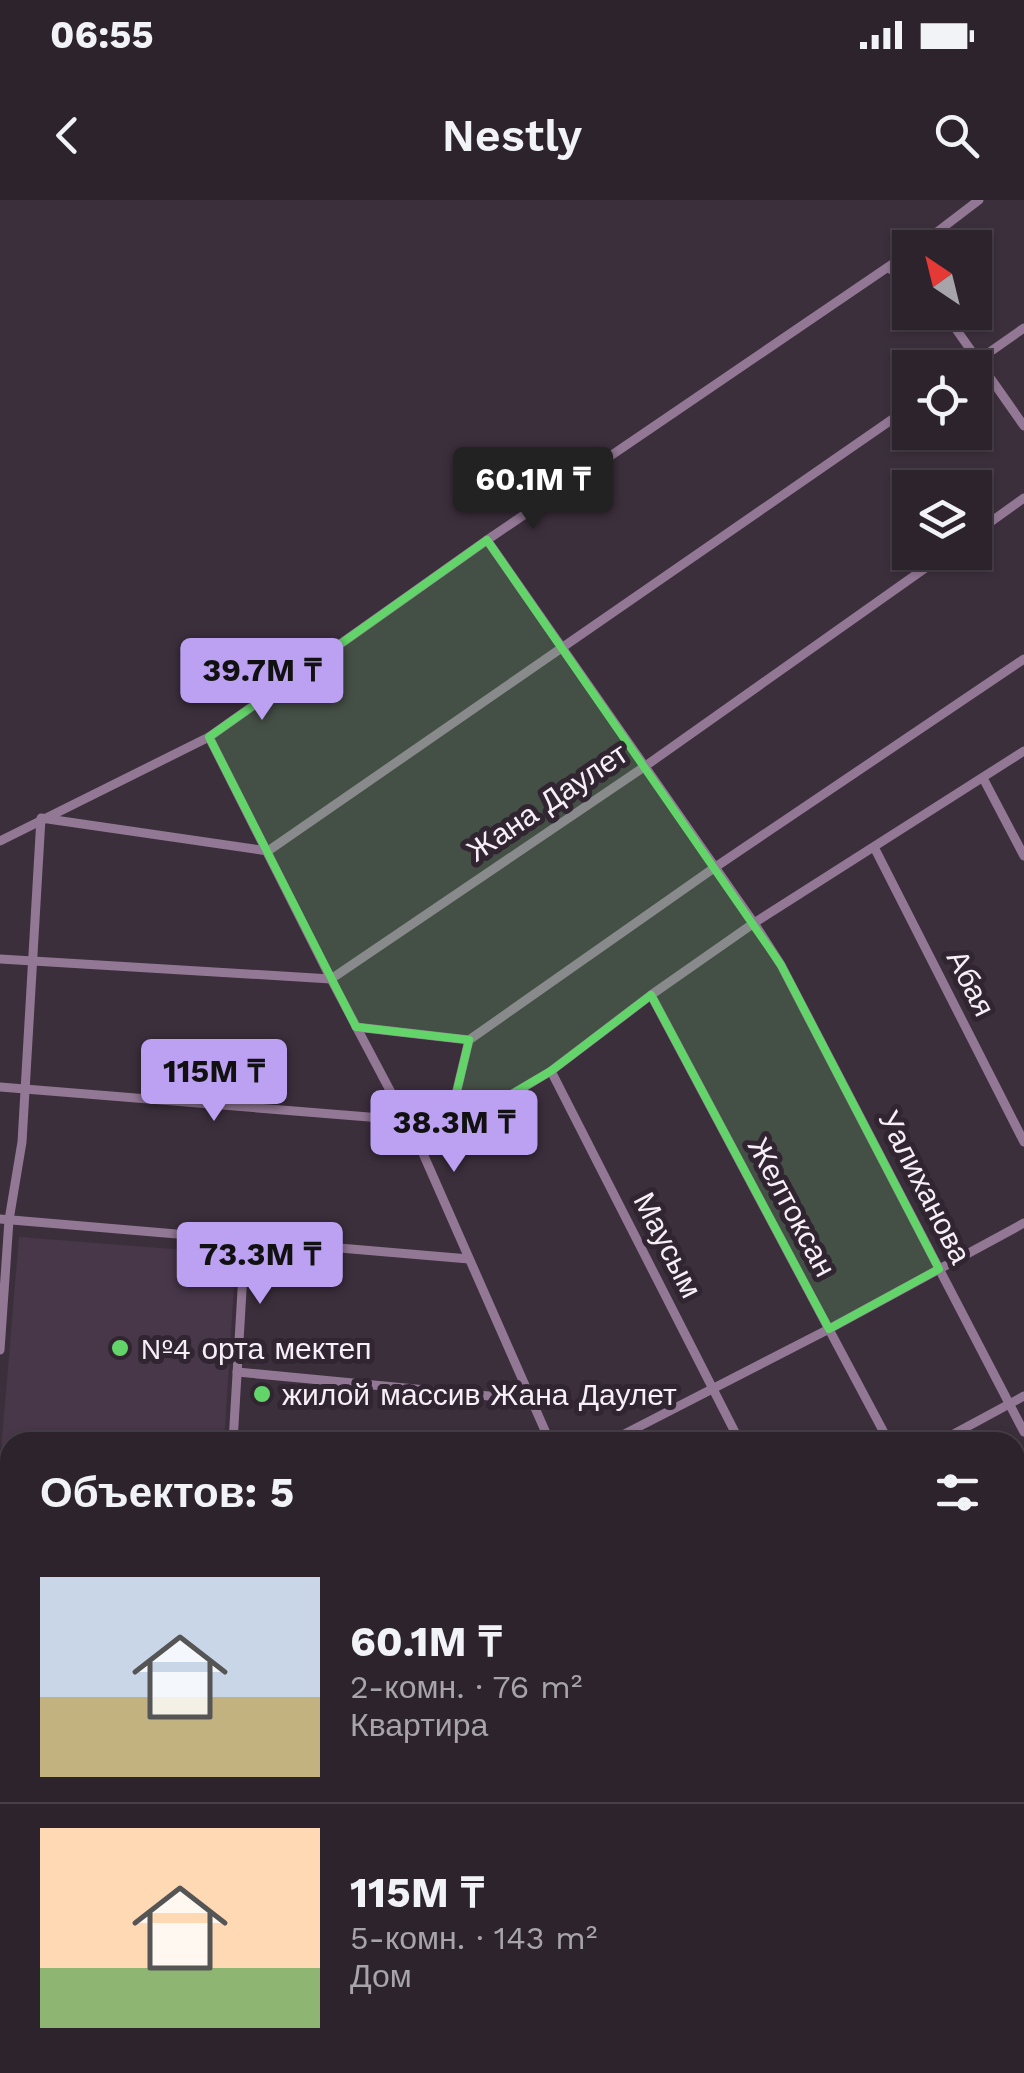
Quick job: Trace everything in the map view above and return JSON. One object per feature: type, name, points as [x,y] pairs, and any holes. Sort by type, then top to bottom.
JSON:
[{"type":"street","points":[[940,230],[979,200]]},
{"type":"street","points":[[0,841],[209,737],[487,540],[892,266]]},
{"type":"street","points":[[992,351],[1024,328]]},
{"type":"street","points":[[992,379],[1024,426]]},
{"type":"street","points":[[40,818],[268,851],[892,419]]},
{"type":"street","points":[[992,521],[1024,498]]},
{"type":"street","name":"Уалиханова","points":[[487,540],[782,965],[1024,1432]]},
{"type":"street","name":"Жана Даулет","points":[[330,979],[644,767],[923,570]]},
{"type":"street","points":[[447,1132],[469,1040],[714,868],[1024,659]]},
{"type":"street","points":[[209,737],[330,979],[421,1149],[546,1432]]},
{"type":"street","points":[[421,1149],[551,1071],[754,924],[1024,751]]},
{"type":"street","points":[[984,778],[1024,856]]},
{"type":"street","points":[[0,1350],[4,1219],[22,1142],[40,818]]},
{"type":"street","name":"Абая","points":[[874,846],[1024,1142]]},
{"type":"street","points":[[0,959],[330,979]]},
{"type":"street","name":"Желтоксан","points":[[651,995],[883,1432]]},
{"type":"street","points":[[356,1027],[469,1040]]},
{"type":"street","name":"Маусым","points":[[551,1071],[735,1432]]},
{"type":"street","points":[[0,1088],[406,1120]]},
{"type":"street","points":[[4,1219],[469,1259]]},
{"type":"street","points":[[628,1432],[828,1330],[1024,1223]]},
{"type":"street","points":[[233,1432],[245,1240]]},
{"type":"street","points":[[236,1372],[532,1400]]},
{"type":"street","points":[[957,1432],[1024,1396]]},
{"type":"highlighted area","points":[[487,540],[781,965],[939,1269],[829,1329],[651,995],[551,1071],[447,1132],[469,1040],[356,1027],[209,737]]},
{"type":"shaded area","name":"№4 орта мектеп","points":[[19,1237],[236,1254],[225,1432],[3,1432]]},
{"type":"place","name":"№4 орта мектеп","points":[[120,1348]]},
{"type":"place","name":"жилой массив Жана Даулет","points":[[262,1394]]}]
